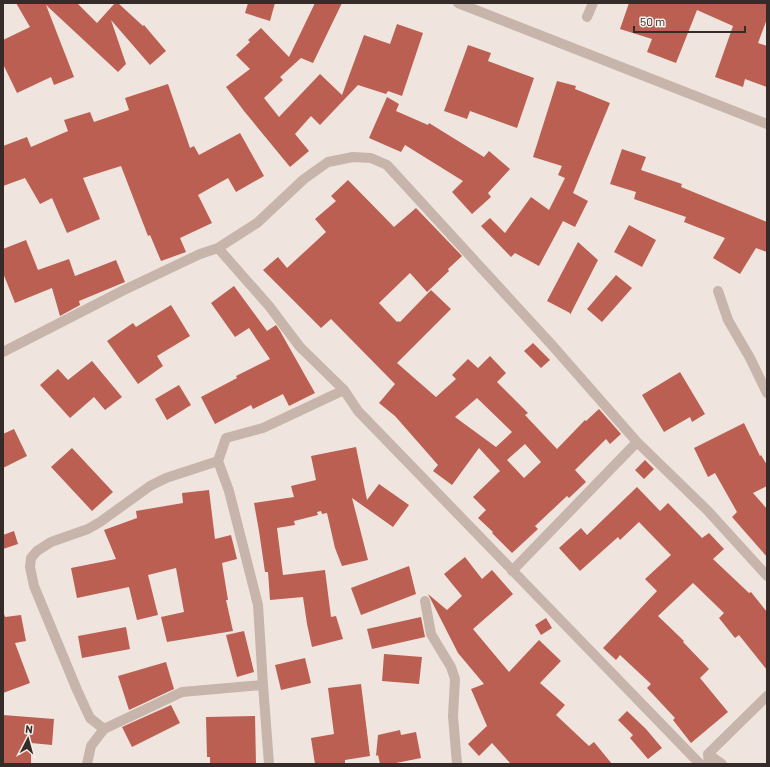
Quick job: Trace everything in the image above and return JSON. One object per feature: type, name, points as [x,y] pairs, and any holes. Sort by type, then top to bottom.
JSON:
[{"type":"street","points":[[458,3],[767,124]]},
{"type":"street","points":[[587,17],[592,3]]},
{"type":"street","points":[[3,352],[124,290],[200,254],[218,248],[257,223],[304,179],[328,162],[353,157],[371,158],[387,165],[551,344],[637,442],[707,510],[767,576]]},
{"type":"street","points":[[218,248],[269,306],[300,347],[344,390],[358,411],[700,764]]},
{"type":"street","points":[[718,291],[728,320],[750,358],[767,393]]},
{"type":"street","points":[[269,764],[258,605],[229,492],[218,461],[226,438],[263,428],[344,390]]},
{"type":"street","points":[[512,571],[637,442]]},
{"type":"street","points":[[104,729],[90,718],[77,690],[34,586],[30,567],[31,558],[37,551],[51,542],[100,522],[150,486],[166,478],[218,461]]},
{"type":"street","points":[[425,601],[430,634],[451,667],[455,679],[453,728],[457,764]]},
{"type":"street","points":[[87,764],[91,746],[104,729],[182,692],[263,685]]},
{"type":"street","points":[[722,764],[709,759],[767,696]]},
{"type":"building","points":[[16,3],[77,3],[97,23],[115,3],[118,3],[143,26],[144,25],[166,51],[150,65],[111,20],[126,64],[118,72],[46,5],[74,77],[54,85],[51,77],[17,93],[3,64],[3,40],[30,27]]},
{"type":"building","points":[[248,3],[275,3],[270,21],[245,13]]},
{"type":"building","points":[[315,3],[342,3],[313,63],[301,58],[280,77],[283,80],[264,98],[279,117],[320,74],[342,95],[364,35],[390,44],[397,24],[423,33],[402,96],[388,91],[386,94],[358,85],[320,125],[311,116],[295,134],[309,151],[290,167],[226,87],[250,69],[236,55],[250,42],[248,40],[261,28],[289,57]]},
{"type":"building","points":[[629,3],[767,3],[767,19],[758,43],[767,46],[767,87],[745,79],[743,87],[715,77],[733,26],[697,10],[676,63],[647,52],[652,39],[620,29]]},
{"type":"building","points":[[468,45],[491,53],[488,61],[534,78],[517,128],[470,111],[467,119],[444,111]]},
{"type":"building","points":[[557,81],[576,86],[575,89],[610,103],[573,193],[588,201],[575,227],[563,221],[539,266],[515,253],[511,257],[481,226],[490,218],[505,233],[531,197],[549,210],[565,178],[558,175],[562,166],[533,157]]},
{"type":"building","points":[[168,84],[190,148],[194,146],[199,155],[240,133],[264,176],[236,192],[228,178],[198,195],[212,223],[180,238],[186,252],[161,261],[150,235],[148,236],[121,166],[83,178],[100,219],[67,233],[52,198],[40,204],[25,178],[3,186],[3,146],[27,137],[31,147],[68,131],[64,120],[90,112],[94,122],[129,110],[125,98]]},
{"type":"building","points":[[387,97],[399,104],[396,111],[428,125],[429,123],[484,157],[489,151],[510,169],[488,193],[491,197],[472,214],[452,192],[463,181],[405,145],[401,152],[369,138]]},
{"type":"building","points":[[622,149],[646,157],[641,170],[682,184],[681,187],[767,222],[767,252],[756,248],[740,274],[713,258],[725,238],[684,222],[686,217],[634,199],[636,192],[610,184]]},
{"type":"building","points":[[348,180],[394,227],[416,208],[462,256],[427,292],[410,273],[379,303],[397,322],[400,322],[431,290],[451,309],[397,363],[436,397],[456,379],[452,375],[468,359],[478,368],[490,356],[506,373],[497,382],[528,413],[525,415],[557,449],[585,420],[586,421],[599,409],[621,434],[610,444],[606,439],[575,470],[586,482],[569,498],[567,496],[535,526],[538,529],[512,553],[478,518],[486,510],[473,497],[500,471],[479,448],[452,485],[433,471],[438,465],[395,416],[379,403],[395,384],[331,319],[321,328],[263,270],[278,257],[287,268],[326,232],[315,219],[336,201],[331,196]],"holes":[[[477,398],[512,432],[496,447],[455,417]],[[525,444],[541,462],[524,478],[507,460]]]},
{"type":"building","points":[[629,225],[656,240],[642,267],[614,252]]},
{"type":"building","points":[[26,240],[38,270],[69,259],[75,276],[116,260],[125,282],[79,301],[80,305],[60,316],[52,288],[15,303],[3,273],[3,249]]},
{"type":"building","points":[[578,242],[598,260],[570,315],[570,313],[547,301]]},
{"type":"building","points":[[616,275],[632,288],[602,322],[587,309]]},
{"type":"building","points":[[234,286],[267,331],[276,325],[315,393],[289,406],[283,394],[253,409],[251,405],[215,424],[201,397],[237,378],[236,376],[270,359],[249,328],[235,337],[211,303]]},
{"type":"building","points":[[171,305],[190,336],[157,356],[163,366],[138,384],[107,341],[133,323],[136,327]]},
{"type":"building","points":[[533,343],[550,360],[541,368],[524,351]]},
{"type":"building","points":[[92,361],[122,397],[105,410],[94,397],[70,418],[40,385],[58,369],[68,380]]},
{"type":"building","points":[[680,372],[705,414],[692,422],[690,417],[664,432],[642,395]]},
{"type":"building","points":[[179,385],[191,405],[167,420],[155,399]]},
{"type":"building","points":[[744,423],[760,456],[761,455],[767,465],[767,486],[753,493],[767,509],[767,557],[732,517],[737,512],[715,473],[708,477],[694,448]]},
{"type":"building","points":[[14,429],[27,456],[3,468],[3,434]]},
{"type":"building","points":[[356,447],[367,500],[379,484],[409,505],[393,527],[352,498],[368,560],[342,566],[335,548],[327,513],[322,514],[321,511],[317,512],[318,515],[294,521],[295,525],[277,528],[283,575],[325,570],[331,617],[336,616],[343,639],[312,647],[303,597],[270,600],[268,572],[265,572],[254,503],[294,497],[291,486],[316,480],[311,456]]},
{"type":"building","points":[[72,448],[113,492],[92,511],[51,467]]},
{"type":"building","points":[[645,460],[654,469],[644,479],[635,470]]},
{"type":"building","points":[[637,487],[660,511],[668,503],[702,538],[709,533],[724,549],[713,559],[749,593],[751,592],[767,612],[767,670],[739,635],[735,638],[719,618],[724,613],[693,583],[658,616],[684,641],[683,642],[709,669],[700,678],[728,712],[691,743],[673,720],[675,718],[647,688],[651,684],[620,655],[616,660],[603,648],[657,591],[645,579],[671,555],[639,522],[620,540],[618,537],[580,571],[559,548],[581,528],[587,535]]},
{"type":"building","points":[[209,490],[215,539],[231,535],[237,559],[222,563],[228,600],[226,600],[233,631],[167,642],[161,617],[184,612],[176,568],[148,575],[158,615],[137,620],[129,587],[77,598],[71,568],[116,559],[104,530],[137,518],[136,511],[183,503],[182,493]]},
{"type":"building","points":[[14,531],[18,544],[3,549],[3,535]]},
{"type":"building","points":[[465,557],[482,579],[492,570],[513,594],[473,629],[509,672],[539,640],[561,661],[540,683],[565,705],[556,715],[589,746],[594,742],[612,764],[511,764],[492,743],[479,756],[468,744],[487,726],[471,689],[484,684],[458,653],[428,594],[447,610],[462,596],[444,574]]},
{"type":"building","points":[[409,566],[416,594],[361,615],[351,588]]},
{"type":"building","points":[[4,614],[5,617],[21,615],[26,641],[15,643],[30,683],[3,693],[3,615]]},
{"type":"building","points":[[421,617],[425,637],[372,649],[367,629]]},
{"type":"building","points":[[546,618],[552,628],[541,635],[535,625]]},
{"type":"building","points":[[126,627],[130,649],[82,658],[78,636]]},
{"type":"building","points":[[244,631],[254,672],[237,677],[226,635]]},
{"type":"building","points":[[384,654],[422,657],[419,684],[382,681]]},
{"type":"building","points":[[305,658],[311,683],[281,690],[275,665]]},
{"type":"building","points":[[166,662],[174,689],[129,710],[118,676]]},
{"type":"building","points":[[361,684],[370,756],[345,760],[345,764],[315,764],[311,738],[334,734],[328,688]]},
{"type":"building","points":[[171,705],[180,723],[132,747],[122,727]]},
{"type":"building","points":[[627,711],[646,729],[662,748],[648,759],[630,738],[633,735],[618,720]]},
{"type":"building","points":[[3,715],[54,719],[52,745],[31,743],[31,764],[3,764]]},
{"type":"building","points":[[255,716],[256,764],[210,764],[210,757],[207,757],[206,717]]},
{"type":"building","points":[[400,730],[401,735],[416,732],[421,758],[391,764],[380,764],[378,755],[376,756],[378,735]]}]
